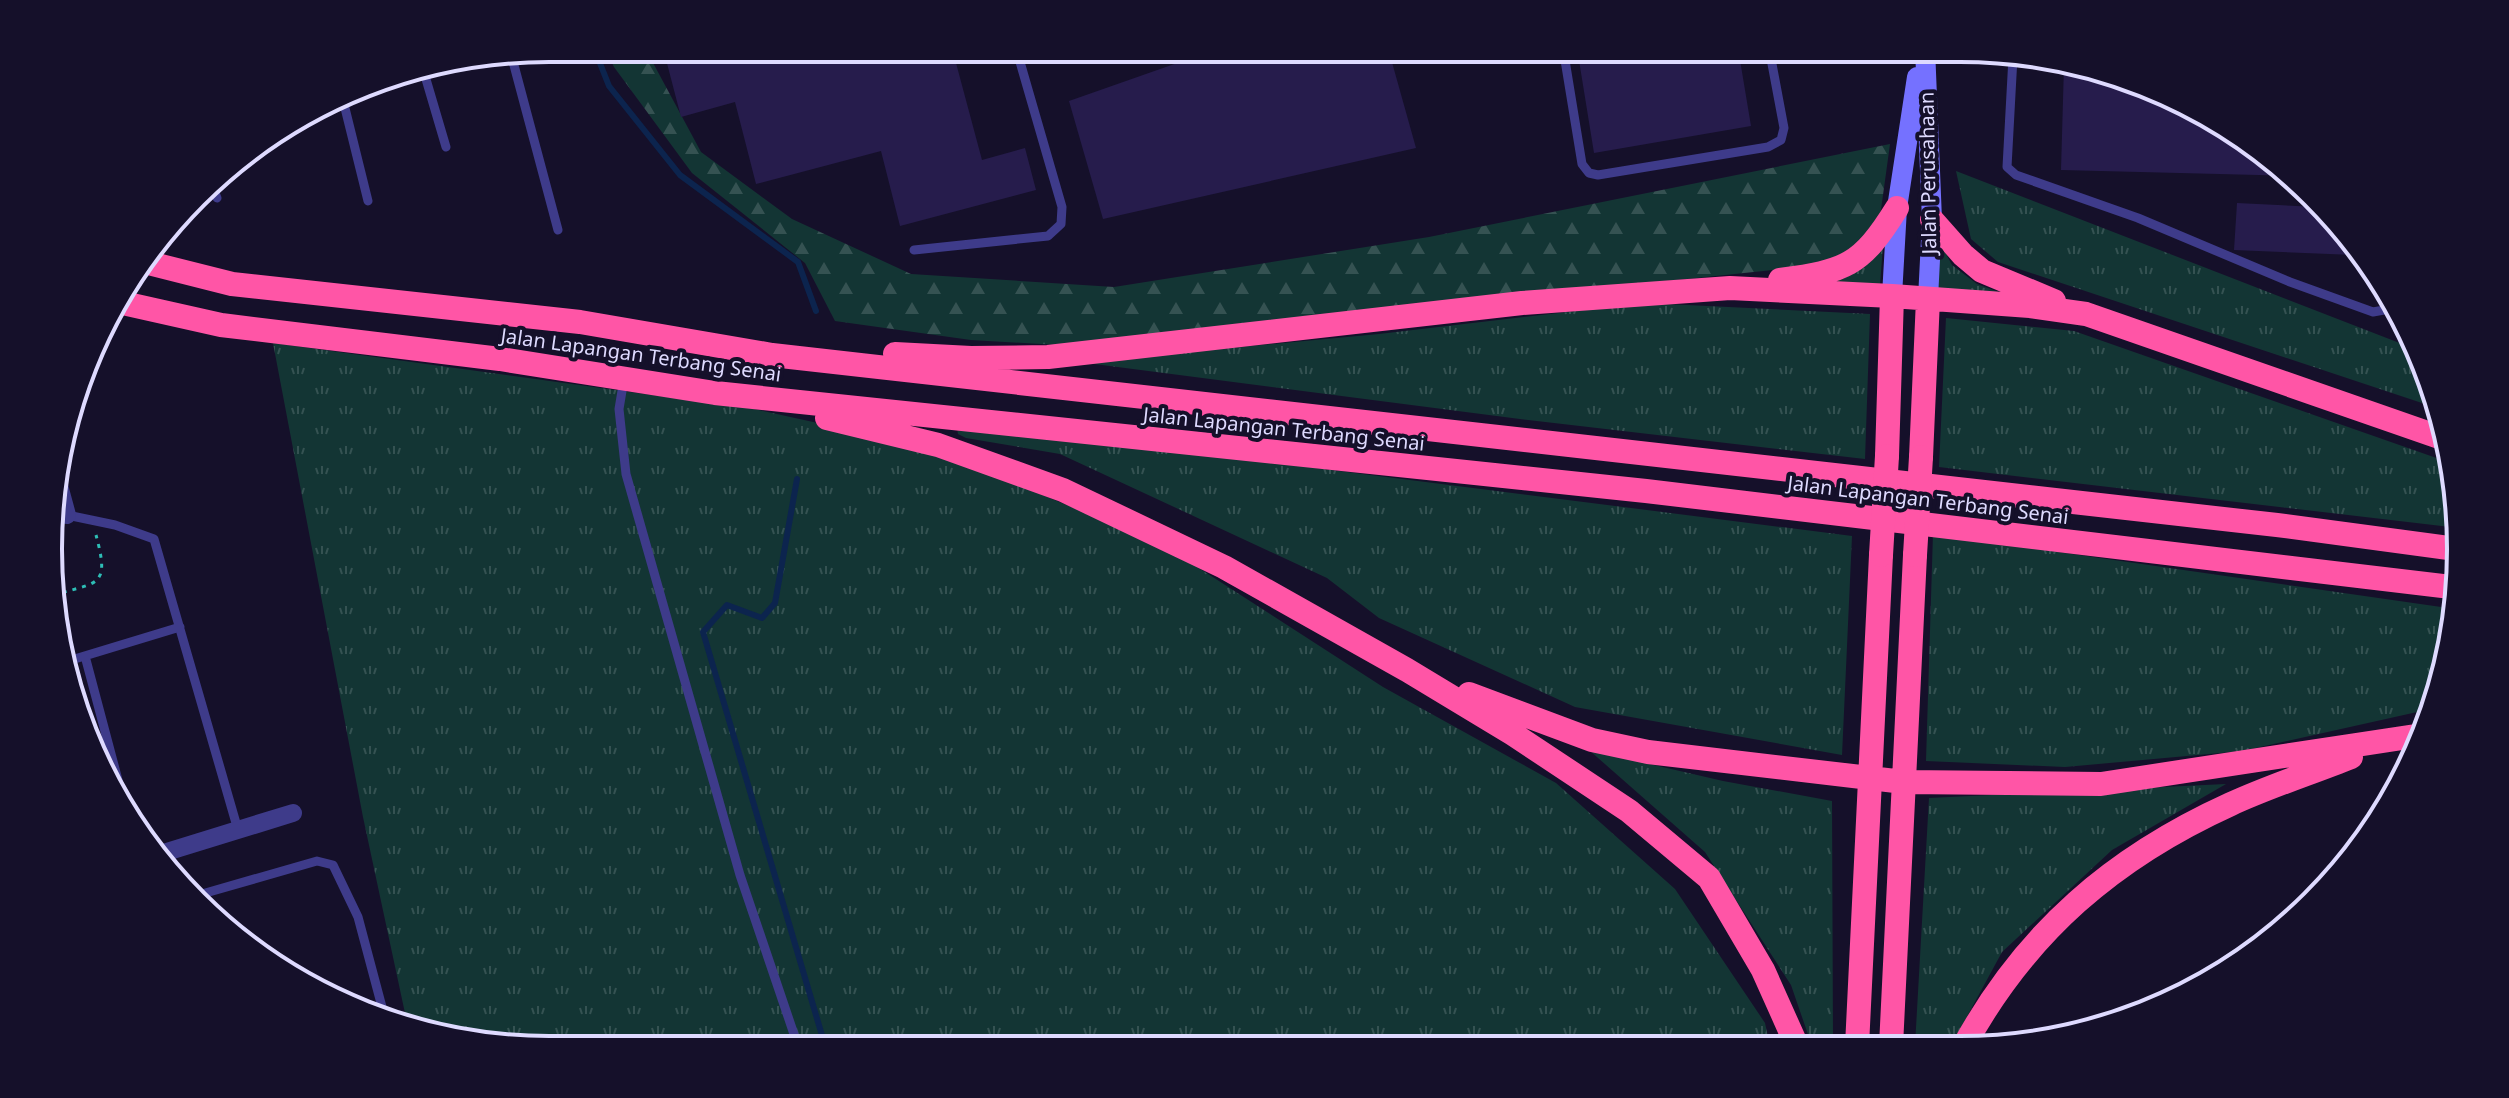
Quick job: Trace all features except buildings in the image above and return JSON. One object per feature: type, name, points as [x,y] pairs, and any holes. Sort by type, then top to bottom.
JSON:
[{"type":"highway","points":[[772,355],[841,351],[971,358],[1048,357],[1522,303],[1730,288],[1844,268],[1875,244],[1897,208]]},
{"type":"highway","points":[[1932,220],[1982,271],[2086,314],[2433,435]]},
{"type":"highway","name":"Jalan Lapangan Terbang Senai","points":[[154,264],[232,284],[580,322],[772,355],[2277,525],[2447,548]]},
{"type":"highway","points":[[1730,288],[2030,306],[2086,314]]},
{"type":"highway","points":[[1858,1036],[1887,456],[1892,296]]},
{"type":"highway","points":[[1891,1036],[1928,299]]},
{"type":"highway","name":"Jalan Lapangan Terbang Senai","points":[[128,304],[221,325],[500,359],[715,393],[1646,491],[2445,586]]},
{"type":"highway","points":[[715,393],[938,445],[1063,490],[1224,567],[1407,670],[1513,734],[1629,811],[1709,878],[1763,970],[1793,1036]]},
{"type":"highway","points":[[1407,670],[1592,740],[1648,752],[1904,782],[2101,784],[2409,738]]},
{"type":"highway","points":[[1970,1036],[1990,1001],[2035,942],[2123,863],[2232,803],[2394,741]]},
{"type":"main road","name":"Jalan Perusahaan","points":[[1892,296],[1897,208],[1921,62]]},
{"type":"main road","name":"Jalan Perusahaan","points":[[1924,62],[1932,220],[1928,299]]},
{"type":"street","points":[[168,851],[293,813]]},
{"type":"lane","points":[[914,250],[1048,236],[1061,224],[1062,207],[1020,62]]},
{"type":"lane","points":[[1565,62],[1582,164],[1589,173],[1598,175],[1768,147],[1781,140],[1784,128],[1772,62]]},
{"type":"lane","points":[[513,63],[558,230]]},
{"type":"lane","points":[[2013,65],[2007,167],[2016,175],[2138,218],[2290,282],[2373,312],[2384,310]]},
{"type":"lane","points":[[426,78],[446,147]]},
{"type":"lane","points":[[345,107],[368,201]]},
{"type":"lane","points":[[624,379],[619,409],[626,474],[740,875],[795,1036]]},
{"type":"lane","points":[[63,518],[93,520],[154,539],[238,830]]},
{"type":"lane","points":[[75,659],[180,627]]},
{"type":"lane","points":[[85,656],[115,770]]},
{"type":"lane","points":[[205,893],[317,861],[333,865],[358,917],[382,1006]]},
{"type":"path","points":[[64,592],[93,584],[101,576],[104,566],[93,520]]},
{"type":"green space","points":[[612,62],[653,62],[701,152],[792,219],[911,274],[1114,287],[1429,237],[1890,144],[1879,224],[1849,252],[1820,265],[1058,345],[971,340],[835,321],[805,263],[692,173]]},
{"type":"green space","points":[[1956,171],[2401,344],[2424,404],[1998,262],[1971,239]]},
{"type":"green space","points":[[1939,241],[1952,265],[1977,284],[2023,301],[1938,292]]},
{"type":"green space","points":[[1883,245],[1880,285],[1806,280]]},
{"type":"green space","points":[[1645,303],[1870,314],[1865,459],[1520,419],[1079,362],[1379,334]]},
{"type":"green space","points":[[1946,318],[2074,331],[2439,459],[2446,527],[1939,467]]},
{"type":"green space","points":[[273,343],[754,409],[922,446],[1160,543],[1383,687],[1556,783],[1675,889],[1765,1023],[1768,1036],[549,1036],[485,1032],[405,1014],[363,817]]},
{"type":"green space","points":[[968,424],[1852,536],[1842,755],[1575,707],[1379,618],[1327,578],[1060,454],[958,434],[957,428]]},
{"type":"green space","points":[[1933,534],[2444,607],[2438,644],[2419,712],[2242,751],[2065,767],[1926,761]]},
{"type":"green space","points":[[1589,750],[1723,781],[1832,801],[1833,1036],[1809,1036],[1791,985],[1705,852]]},
{"type":"green space","points":[[2226,784],[2112,850],[2002,952],[1956,1036],[1916,1036],[1929,798]]},
{"type":"waterway","points":[[600,62],[609,86],[680,175],[798,262],[816,311]]},
{"type":"waterway","points":[[797,479],[775,603],[762,618],[727,605],[703,632],[822,1036]]}]
